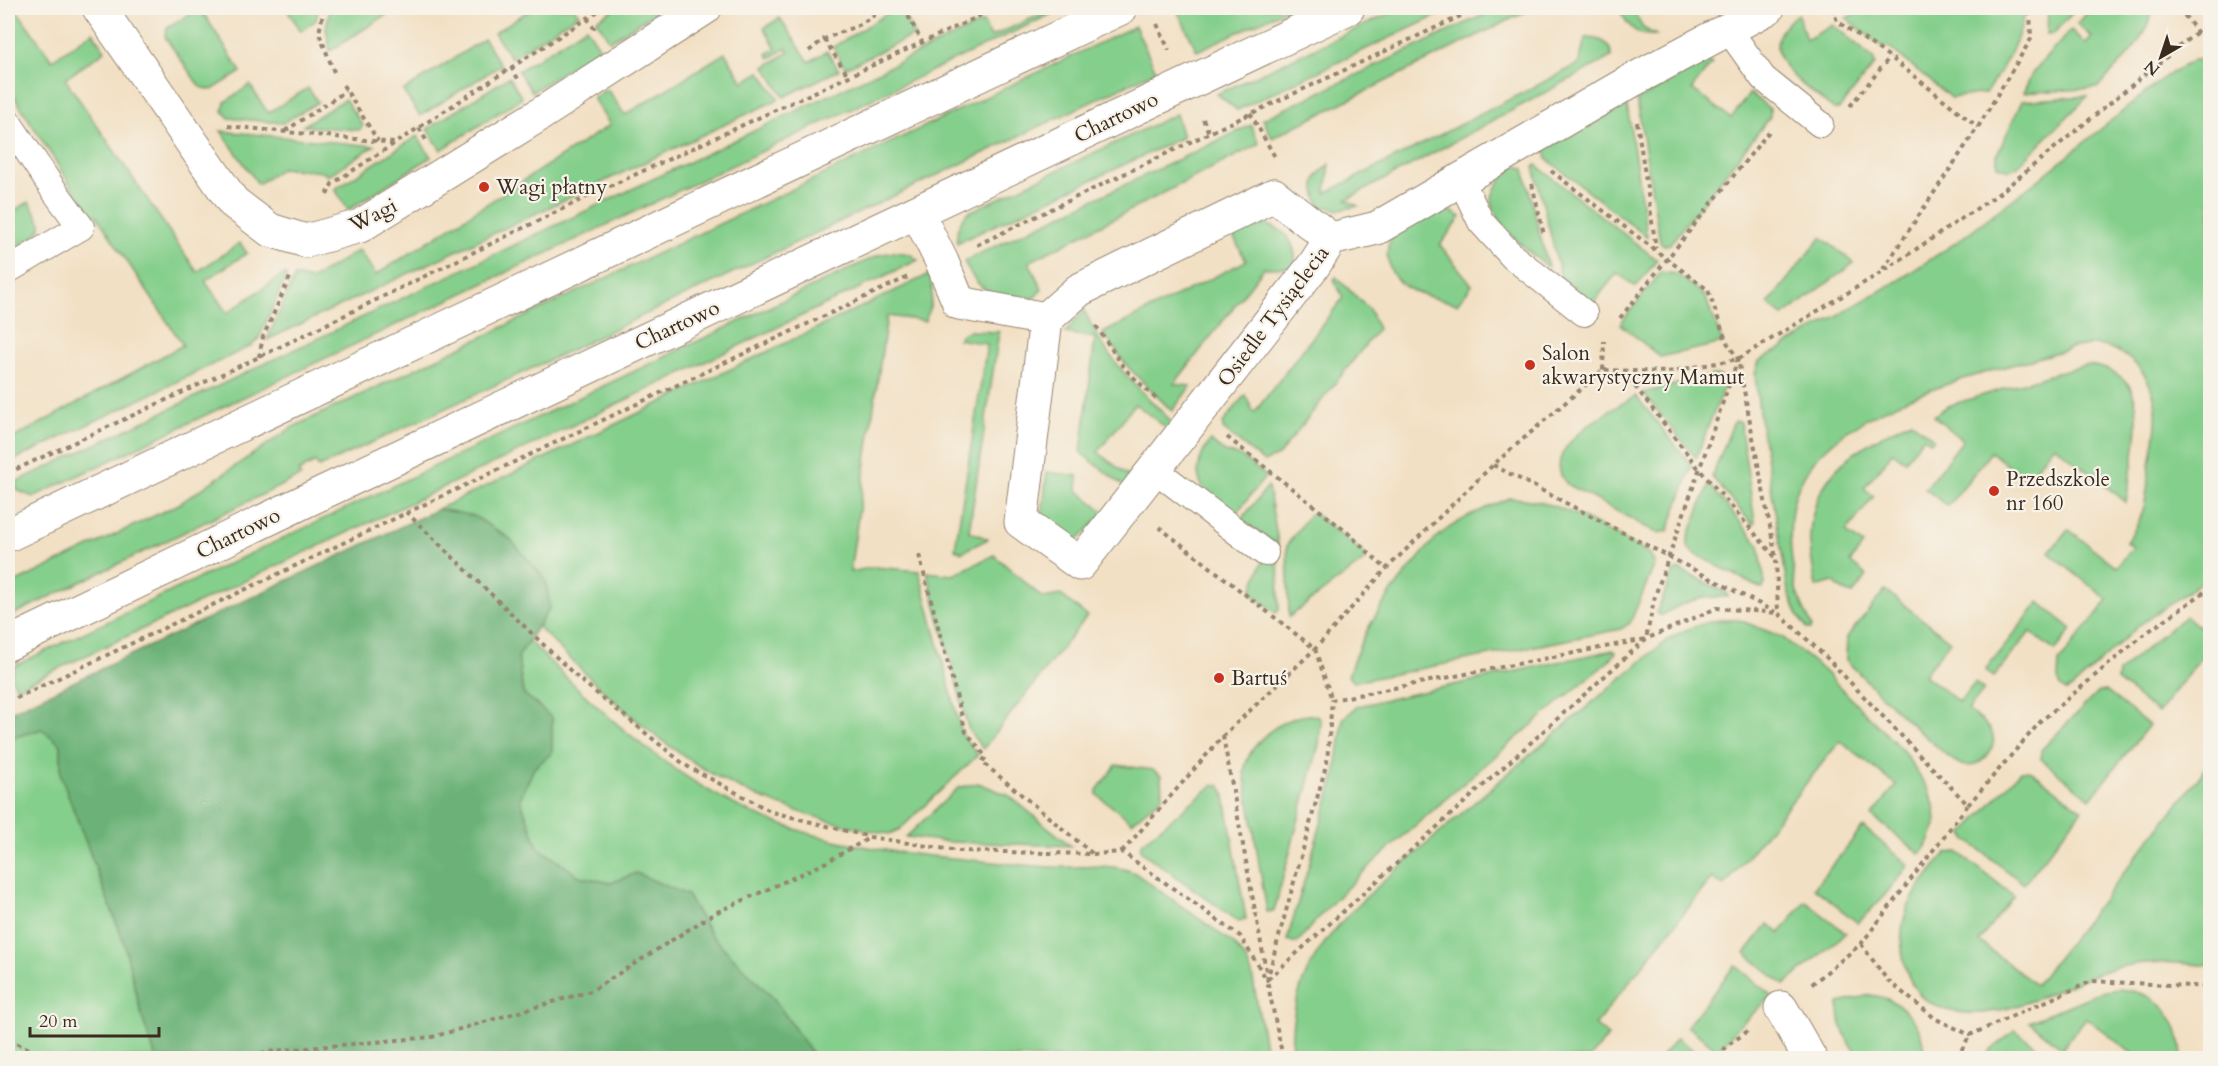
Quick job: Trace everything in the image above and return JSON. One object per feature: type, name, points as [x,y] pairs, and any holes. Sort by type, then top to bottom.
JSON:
[{"type":"street","points":[[99,8],[233,202],[270,230],[306,240]]},
{"type":"street","name":"Wagi","points":[[306,240],[360,226],[705,8]]},
{"type":"street","points":[[9,530],[1121,8]]},
{"type":"street","name":"Chartowo","points":[[8,644],[313,497],[1348,8]]},
{"type":"street","name":"Osiedle Tysiąclecia","points":[[1046,319],[1021,522],[1080,564],[1314,265],[1331,239],[1377,228],[1460,178],[1523,149],[1631,81],[1768,8]]},
{"type":"street","points":[[917,212],[942,261],[958,303],[1046,319],[1079,290],[1274,195],[1331,239]]},
{"type":"street","points":[[1781,1008],[1810,1059]]},
{"type":"lane","points":[[1728,29],[1763,78],[1820,124]]},
{"type":"lane","points":[[8,122],[52,189],[81,227],[8,270]]},
{"type":"lane","points":[[1460,178],[1481,222],[1513,257],[1584,313]]},
{"type":"lane","points":[[1154,469],[1265,553]]},
{"type":"path","points":[[324,8],[319,33],[334,72]]},
{"type":"path","points":[[332,184],[603,8]]},
{"type":"path","points":[[809,51],[824,39],[859,25],[885,8]]},
{"type":"path","points":[[904,8],[923,44]]},
{"type":"path","points":[[8,473],[259,357],[593,194],[997,8]]},
{"type":"path","points":[[8,702],[406,512],[567,439],[1250,113],[1478,8]]},
{"type":"path","points":[[1832,8],[1837,21],[1890,57],[1978,127]]},
{"type":"path","points":[[1881,272],[1978,127],[2031,39],[2030,8]]},
{"type":"path","points":[[2179,8],[2196,32],[2211,40]]},
{"type":"path","points":[[1122,852],[1223,736],[1315,650],[1386,569],[1493,465],[1603,370],[1668,372],[1738,359],[1881,272],[1997,195],[2196,32]]},
{"type":"path","points":[[824,39],[849,77]]},
{"type":"path","points":[[1846,111],[1890,57]]},
{"type":"path","points":[[1631,81],[1656,249]]},
{"type":"path","points":[[343,85],[379,141]]},
{"type":"path","points":[[285,132],[346,91]]},
{"type":"path","points":[[1250,113],[1278,164]]},
{"type":"path","points":[[220,125],[395,143]]},
{"type":"path","points":[[1618,320],[1772,128]]},
{"type":"path","points":[[1523,149],[1708,290],[1726,341],[1738,359],[1776,558],[1778,614]]},
{"type":"path","points":[[1523,149],[1558,292]]},
{"type":"path","points":[[259,357],[263,337],[306,240]]},
{"type":"path","points":[[1079,290],[1100,335],[1125,369],[1192,421],[1348,533],[1386,569]]},
{"type":"path","points":[[1603,370],[1604,337]]},
{"type":"path","points":[[1267,980],[1646,639],[1655,596],[1738,359]]},
{"type":"path","points":[[1624,371],[1699,469],[1776,558]]},
{"type":"path","points":[[1493,465],[1778,614],[1823,654],[1968,805]]},
{"type":"path","points":[[1128,503],[1315,650],[1332,700],[1327,762],[1267,980]]},
{"type":"path","points":[[406,512],[578,678],[686,765],[772,812],[870,837],[958,851],[1094,854],[1122,852],[1240,936],[1267,980]]},
{"type":"path","points":[[919,555],[966,732],[986,757],[982,762],[1094,854]]},
{"type":"path","points":[[1970,1035],[1936,1019],[1888,981],[1861,944],[1968,805],[2041,721],[2142,636],[2211,588]]},
{"type":"path","points":[[1332,700],[1646,639],[1717,608],[1778,614]]},
{"type":"path","points":[[1223,736],[1283,1059]]},
{"type":"path","points":[[225,1059],[283,1050],[432,1037],[591,991],[715,913],[821,865],[870,837]]},
{"type":"path","points":[[1957,1059],[1970,1035],[2092,981],[2211,987]]},
{"type":"path","points":[[8,1040],[51,1059]]},
{"type":"path","points":[[2207,1059],[2211,1053]]},
{"type":"green space","points":[[8,8],[15,8],[52,60],[93,32],[105,51],[65,79],[197,272],[240,243],[247,253],[205,281],[227,313],[284,274],[287,275],[259,338],[251,346],[8,463],[8,441],[183,345],[96,215],[89,214],[8,87]]},
{"type":"green space","points":[[200,8],[241,72],[212,90],[200,87],[165,37],[167,28]]},
{"type":"green space","points":[[286,8],[319,8],[316,20],[301,31]]},
{"type":"green space","points":[[330,8],[397,8],[330,51],[326,28]]},
{"type":"green space","points":[[533,8],[574,8],[579,14],[511,58],[494,33]]},
{"type":"green space","points":[[616,8],[652,8],[655,13],[610,41],[596,20]]},
{"type":"green space","points":[[896,8],[900,8],[914,35],[845,68],[833,47]]},
{"type":"green space","points":[[1054,8],[1064,8],[33,497],[19,491],[12,484],[983,22],[991,37]]},
{"type":"green space","points":[[1176,8],[1290,8],[1197,51]]},
{"type":"green space","points":[[1401,8],[1453,8],[1237,110],[1217,94]]},
{"type":"green space","points":[[1498,8],[1533,8],[1272,138],[1263,119]]},
{"type":"green space","points":[[1618,8],[1632,8],[1643,28],[1656,35],[1642,34],[1632,29]]},
{"type":"green space","points":[[1867,8],[2025,8],[2016,42],[1986,93],[1951,98],[1889,47],[1881,46],[1846,18]]},
{"type":"green space","points":[[2048,8],[2077,8],[2053,34],[2047,35]]},
{"type":"green space","points":[[2092,8],[2152,8],[2145,31],[2138,42],[2097,88],[2023,93],[2033,72],[2071,30],[2086,44],[2092,37],[2077,24]]},
{"type":"green space","points":[[1798,14],[1806,40],[1833,25],[1873,58],[1875,64],[1839,109],[1834,109],[1795,78],[1778,54],[1777,41],[1783,28]]},
{"type":"green space","points":[[780,18],[809,62],[827,51],[839,70],[784,97],[765,67],[789,52],[786,48],[770,58],[767,54],[776,48],[764,28]]},
{"type":"green space","points":[[1135,26],[1156,71],[554,358],[319,467],[315,462],[298,472],[301,476],[8,617],[8,586],[179,504],[293,427]]},
{"type":"green space","points":[[586,27],[600,48],[532,92],[518,71]]},
{"type":"green space","points":[[1585,38],[1607,44],[1611,57],[1346,200],[1358,206],[1340,210],[1320,206],[1315,183],[1320,173],[1330,164],[1326,193],[1579,64]]},
{"type":"green space","points":[[484,39],[501,65],[420,116],[403,91]]},
{"type":"green space","points":[[725,53],[743,82],[760,72],[779,99],[267,340],[295,276],[311,280],[359,250],[376,275],[610,125],[593,98],[607,89],[625,115]]},
{"type":"green space","points":[[2194,60],[2210,60],[2210,576],[2138,626],[2072,688],[2066,691],[2061,687],[2058,679],[2059,662],[2108,600],[2049,553],[2068,529],[2117,567],[2133,547],[2126,542],[2142,514],[2156,425],[2156,409],[2152,390],[2141,370],[2124,355],[2114,350],[2103,346],[2086,345],[1998,369],[1918,395],[1880,412],[1846,432],[1818,456],[1799,485],[1793,503],[1790,532],[1795,585],[1812,626],[1808,629],[1799,618],[1788,591],[1759,412],[1755,374],[1759,361],[1899,280],[1954,244],[2037,181],[2166,76]]},
{"type":"green space","points":[[1709,61],[1712,63],[1692,89],[1731,118],[1750,93],[1770,109],[1770,117],[1670,244],[1664,245],[1660,242],[1637,100]]},
{"type":"green space","points":[[509,77],[522,98],[441,150],[427,129]]},
{"type":"green space","points":[[250,85],[268,113],[308,88],[318,102],[283,123],[229,118],[223,111],[225,102]]},
{"type":"green space","points":[[2088,96],[2018,166],[2010,170],[1997,166],[1997,155],[2022,101]]},
{"type":"green space","points":[[345,99],[363,126],[359,130],[303,126]]},
{"type":"green space","points":[[1627,105],[1647,237],[1547,159],[1545,149]]},
{"type":"green space","points":[[1176,114],[1183,137],[957,243],[959,226],[967,213]]},
{"type":"green space","points":[[1251,125],[1259,144],[1029,262],[1042,289],[1034,298],[1000,295],[984,288],[970,273],[964,261]]},
{"type":"green space","points":[[221,131],[374,146],[327,176],[324,172],[282,168],[258,184]]},
{"type":"green space","points":[[417,136],[431,157],[348,210],[335,189]]},
{"type":"green space","points":[[1516,165],[1524,169],[1548,267],[1513,237],[1493,208],[1492,199],[1495,189]]},
{"type":"green space","points":[[1536,165],[1657,260],[1636,287],[1617,273],[1593,303],[1561,277],[1534,167]]},
{"type":"green space","points":[[29,202],[41,224],[38,233],[8,250],[8,214]]},
{"type":"green space","points":[[1441,210],[1451,211],[1461,217],[1440,245],[1472,285],[1457,304],[1424,295],[1404,286],[1391,270],[1388,259],[1388,245],[1395,233]]},
{"type":"green space","points":[[1265,224],[1285,234],[1292,245],[1295,267],[1264,268],[1174,384],[1191,386],[1172,411],[1127,366],[1103,333],[1246,261],[1233,236]]},
{"type":"green space","points":[[1821,237],[1854,263],[1783,316],[1768,304]]},
{"type":"green space","points":[[894,252],[910,254],[918,260],[17,688],[11,677],[14,666],[879,255]]},
{"type":"green space","points":[[1661,272],[1677,274],[1705,296],[1723,343],[1660,357],[1620,324]]},
{"type":"green space","points":[[930,274],[932,298],[925,321],[887,316],[850,572],[875,567],[919,571],[962,734],[978,755],[900,829],[889,834],[826,820],[785,807],[725,781],[673,749],[603,691],[538,627],[550,607],[545,579],[509,538],[474,516],[438,509]]},
{"type":"green space","points":[[1336,277],[1369,309],[1378,329],[1278,456],[1264,462],[1223,429],[1223,423],[1245,395],[1254,413],[1343,298],[1334,280]]},
{"type":"green space","points":[[1084,310],[1110,355],[1130,380],[1173,425],[1169,430],[1135,404],[1098,452],[1131,478],[1125,487],[1081,453],[1095,338],[1065,333]]},
{"type":"green space","points":[[968,331],[999,332],[969,531],[988,539],[962,552],[955,549],[987,344],[958,339]]},
{"type":"green space","points":[[2090,365],[2115,373],[2127,383],[2133,394],[2137,423],[2136,440],[2126,502],[2054,445],[2026,480],[1991,452],[1948,506],[1925,489],[1963,440],[1934,416],[1954,404],[2069,369]]},
{"type":"green space","points":[[1714,375],[1724,380],[1724,386],[1696,458],[1643,393]]},
{"type":"green space","points":[[1636,396],[1692,466],[1668,531],[1657,533],[1567,484],[1560,471],[1561,457],[1568,444],[1580,432],[1595,420]]},
{"type":"green space","points":[[1734,421],[1740,422],[1755,522],[1753,525],[1712,477]]},
{"type":"green space","points":[[1911,421],[1934,439],[1931,442],[1924,437],[1905,461],[1893,452],[1864,488],[1874,496],[1846,532],[1863,545],[1850,562],[1867,576],[1853,594],[1842,590],[1833,582],[1816,587],[1810,536],[1819,495],[1829,478],[1857,451]]},
{"type":"green space","points":[[1210,441],[1225,452],[1240,456],[1266,476],[1235,515],[1214,499],[1201,484],[1198,475],[1199,466],[1202,454]]},
{"type":"green space","points":[[1047,472],[1078,476],[1077,490],[1105,512],[1080,538],[1068,540],[1042,517]]},
{"type":"green space","points":[[1709,484],[1759,545],[1765,584],[1763,588],[1693,553],[1688,547],[1688,538]]},
{"type":"green space","points":[[1268,486],[1278,542],[1279,610],[1276,613],[1251,593],[1261,565],[1276,544],[1241,520]]},
{"type":"green space","points":[[1510,498],[1529,500],[1565,510],[1649,553],[1655,564],[1630,623],[1621,629],[1354,682],[1348,676],[1374,618],[1392,591],[1426,549],[1456,523]]},
{"type":"green space","points":[[438,509],[474,516],[509,538],[545,579],[550,607],[518,657],[523,693],[552,718],[552,753],[534,768],[520,799],[538,847],[579,876],[611,883],[636,873],[687,895],[711,935],[774,999],[815,1058],[156,1058],[142,1017],[124,943],[61,776],[61,745],[42,729],[8,739],[8,713]]},
{"type":"green space","points":[[1314,514],[1364,553],[1365,560],[1289,617],[1287,545],[1309,515]]},
{"type":"green space","points":[[994,555],[1043,598],[1061,595],[1087,616],[983,749],[969,731],[927,572],[953,575]]},
{"type":"green space","points":[[1678,569],[1727,593],[1728,597],[1694,600],[1659,615],[1657,612],[1674,571]]},
{"type":"green space","points":[[1885,590],[1950,641],[1924,675],[1959,702],[1975,683],[1984,690],[1968,710],[1986,724],[1993,736],[1993,742],[1985,758],[1974,765],[1958,764],[1951,759],[1901,715],[1846,660],[1847,637]]},
{"type":"green space","points":[[2039,602],[2072,629],[2055,651],[2030,632],[1994,677],[1985,670]]},
{"type":"green space","points":[[2186,616],[2210,635],[2210,646],[2158,713],[2117,680],[2118,673]]},
{"type":"green space","points":[[1720,620],[1739,620],[1782,637],[1823,670],[1904,752],[1929,791],[1935,808],[1936,825],[1930,841],[1920,854],[1872,816],[1896,785],[1840,741],[1724,886],[1712,878],[1595,1025],[1608,1036],[1590,1058],[1292,1058],[1295,1011],[1305,977],[1321,948],[1348,915],[1380,884],[1667,640],[1692,627]]},
{"type":"green space","points":[[527,639],[610,718],[669,765],[734,805],[769,820],[813,835],[905,853],[1050,867],[1104,866],[1135,873],[1233,943],[1245,958],[1252,974],[1267,1058],[815,1058],[774,999],[711,935],[687,895],[636,873],[611,883],[579,876],[538,847],[520,799],[534,768],[552,753],[552,718],[523,693],[518,656]]},
{"type":"green space","points":[[1613,650],[1616,652],[1609,661],[1374,862],[1326,909],[1297,943],[1287,940],[1335,776],[1343,719],[1358,706]]},
{"type":"green space","points":[[2106,691],[2149,725],[2090,799],[2041,759],[2041,750],[2098,692]]},
{"type":"green space","points":[[1309,715],[1318,716],[1321,721],[1319,744],[1274,911],[1267,912],[1244,772],[1252,751],[1268,733],[1288,721]]},
{"type":"green space","points":[[42,729],[61,745],[61,776],[124,943],[142,1017],[156,1058],[8,1058],[8,739]]},
{"type":"green space","points":[[2210,763],[2210,966],[2157,963],[2124,966],[2098,973],[2022,1004],[1987,1012],[1952,1011],[1937,1006],[1923,997],[1912,984],[1905,966],[1902,948],[1904,918],[1916,892],[1946,853],[1958,852],[2014,896],[1979,941],[2036,985]]},
{"type":"green space","points":[[1116,765],[1153,770],[1161,776],[1162,797],[1132,822],[1097,795],[1097,790]]},
{"type":"green space","points":[[2030,770],[2082,810],[2024,884],[1967,840],[1964,833],[2021,771]]},
{"type":"green space","points":[[978,783],[1008,795],[1071,846],[951,842],[906,837],[958,788]]},
{"type":"green space","points":[[1213,785],[1219,785],[1224,791],[1246,919],[1238,921],[1142,852],[1140,847]]},
{"type":"green space","points":[[1863,827],[1909,865],[1858,923],[1814,888]]},
{"type":"green space","points":[[1805,901],[1846,933],[1784,985],[1745,953],[1768,924],[1780,933]]},
{"type":"green space","points":[[1735,965],[1772,996],[1738,1027],[1718,1050],[1687,1026]]},
{"type":"green space","points":[[2118,989],[2145,995],[2165,1009],[2177,1030],[2182,1058],[2138,1058],[2086,1018],[2062,1048],[2029,1022],[2101,992]]},
{"type":"green space","points":[[1870,995],[1893,1002],[1910,1016],[1921,1035],[1924,1058],[1863,1058],[1857,1053],[1844,1034],[1839,1003]]},
{"type":"green space","points":[[2015,1030],[2051,1058],[1982,1058]]},
{"type":"green space","points":[[1677,1038],[1703,1058],[1660,1058]]},
{"type":"place","name":"Wagi płatny","points":[[484,187]]},
{"type":"place","name":"Salon akwarystyczny Mamut","points":[[1530,365]]},
{"type":"place","name":"Przedszkole nr 160","points":[[1994,491]]},
{"type":"place","name":"Bartuś","points":[[1219,678]]}]
